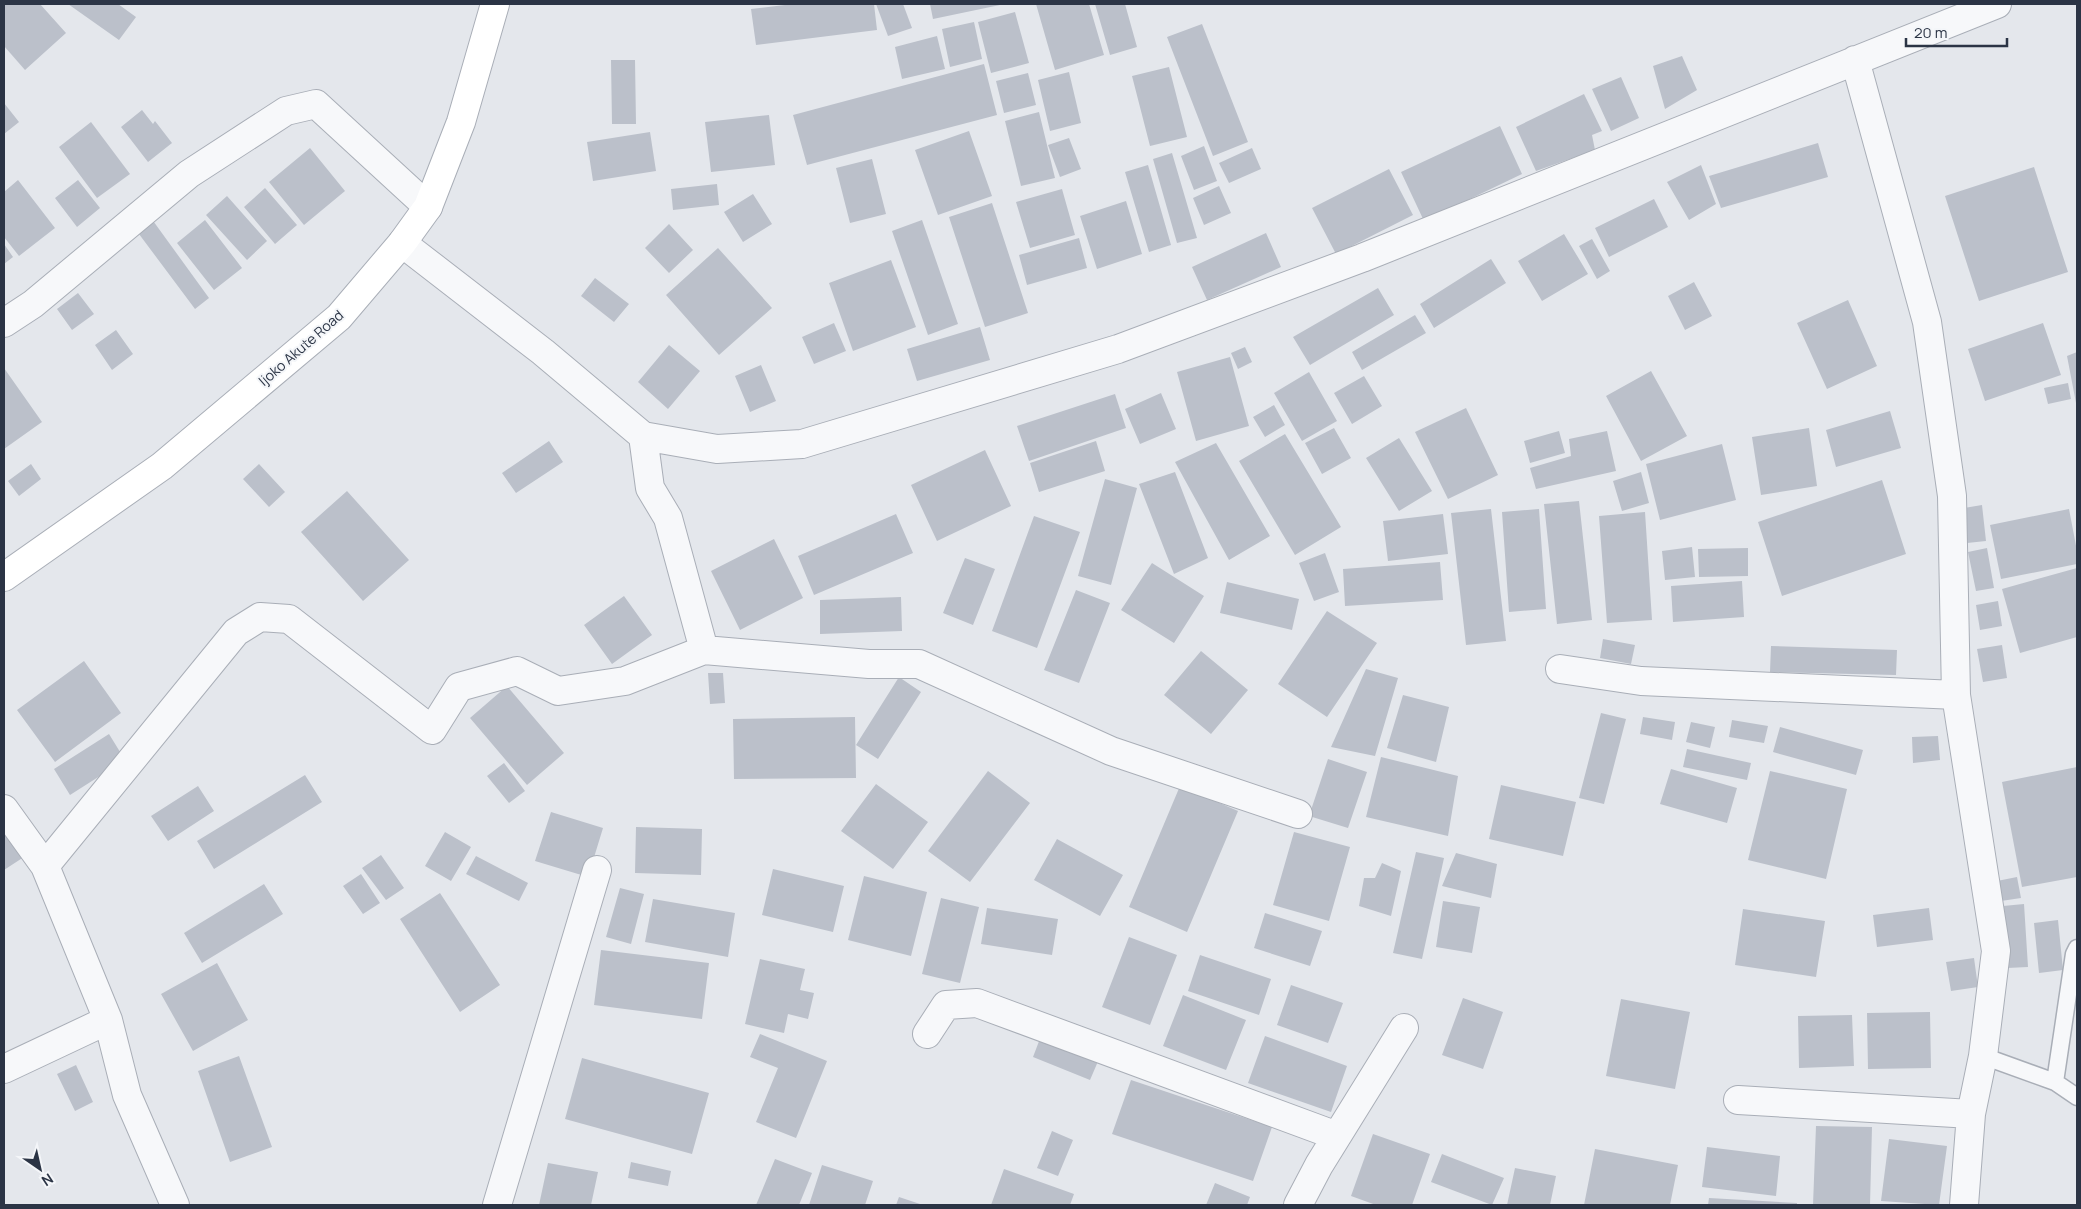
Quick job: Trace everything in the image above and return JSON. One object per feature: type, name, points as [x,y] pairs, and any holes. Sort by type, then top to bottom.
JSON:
[{"type":"main road","name":"Ijoko Akute Road","points":[[4,577],[162,466],[339,317],[402,243],[428,207],[461,122],[495,4]]},
{"type":"street","points":[[402,243],[543,352],[642,436],[717,449],[802,444],[1110,352],[1362,258],[1997,4]]},
{"type":"street","points":[[1855,60],[1927,322],[1952,496],[1956,695],[1996,951],[1983,1056],[1971,1114],[1964,1205]]},
{"type":"street","points":[[4,323],[33,304],[189,174],[286,111],[316,104],[428,207]]},
{"type":"street","points":[[642,436],[650,488],[668,518],[704,650]]},
{"type":"street","points":[[45,866],[236,632],[260,617],[289,619],[432,730],[459,687],[517,671],[558,691],[625,681],[704,650],[869,664],[919,664],[1112,751],[1298,814]]},
{"type":"street","points":[[1560,669],[1641,680],[1956,695]]},
{"type":"street","points":[[4,809],[45,866],[108,1020],[127,1096],[175,1205]]},
{"type":"street","points":[[497,1205],[597,870]]},
{"type":"street","points":[[928,1034],[946,1005],[977,1003],[1337,1136]]},
{"type":"street","points":[[4,1069],[108,1020]]},
{"type":"street","points":[[1298,1205],[1337,1136],[1404,1028]]},
{"type":"street","points":[[1738,1100],[1971,1114]]},
{"type":"lane","points":[[2055,1082],[2074,954],[2077,948]]},
{"type":"lane","points":[[1983,1056],[2055,1082],[2077,1097]]},
{"type":"building","points":[[4,4],[40,4],[66,33],[25,70],[4,46]]},
{"type":"building","points":[[68,4],[118,4],[136,17],[119,40]]},
{"type":"building","points":[[793,4],[874,4],[877,30],[756,45],[751,9]]},
{"type":"building","points":[[876,4],[903,4],[912,28],[888,36]]},
{"type":"building","points":[[930,4],[1000,4],[1000,5],[933,19]]},
{"type":"building","points":[[1036,4],[1089,4],[1104,55],[1055,70]]},
{"type":"building","points":[[1095,4],[1125,4],[1137,47],[1110,55]]},
{"type":"building","points":[[1015,12],[1029,63],[991,73],[978,22]]},
{"type":"building","points":[[974,22],[982,59],[950,67],[942,29]]},
{"type":"building","points":[[1202,24],[1248,142],[1213,156],[1167,37]]},
{"type":"building","points":[[937,36],[945,69],[902,79],[895,47]]},
{"type":"building","points":[[1682,56],[1697,90],[1665,109],[1653,66]]},
{"type":"building","points":[[611,60],[635,60],[636,124],[612,124]]},
{"type":"building","points":[[984,64],[997,115],[807,165],[793,115]]},
{"type":"building","points":[[1169,67],[1187,137],[1150,146],[1132,76]]},
{"type":"building","points":[[1069,72],[1081,123],[1050,131],[1038,80]]},
{"type":"building","points":[[1028,73],[1036,105],[1004,113],[996,81]]},
{"type":"building","points":[[1621,77],[1639,118],[1611,131],[1592,89]]},
{"type":"building","points":[[1584,94],[1602,131],[1592,135],[1595,150],[1536,171],[1516,127]]},
{"type":"building","points":[[4,103],[19,122],[4,134]]},
{"type":"building","points":[[142,110],[153,124],[155,121],[172,143],[148,162],[121,127]]},
{"type":"building","points":[[1039,112],[1055,178],[1021,186],[1005,121]]},
{"type":"building","points":[[769,115],[775,165],[711,172],[705,122]]},
{"type":"building","points":[[91,122],[130,174],[97,198],[59,147]]},
{"type":"building","points":[[1500,126],[1522,174],[1424,221],[1401,172]]},
{"type":"building","points":[[969,131],[992,196],[938,215],[915,150]]},
{"type":"building","points":[[650,132],[656,171],[593,181],[587,142]]},
{"type":"building","points":[[1069,138],[1081,169],[1060,177],[1048,145]]},
{"type":"building","points":[[1818,143],[1828,177],[1721,208],[1709,176]]},
{"type":"building","points":[[1204,146],[1217,181],[1194,190],[1181,156]]},
{"type":"building","points":[[310,148],[345,191],[304,225],[269,182]]},
{"type":"building","points":[[1252,148],[1261,169],[1229,183],[1219,163]]},
{"type":"building","points":[[1172,153],[1197,238],[1177,243],[1153,159]]},
{"type":"building","points":[[872,159],[886,214],[850,223],[836,168]]},
{"type":"building","points":[[1148,165],[1171,245],[1149,252],[1125,172]]},
{"type":"building","points":[[1701,165],[1716,204],[1689,220],[1667,182]]},
{"type":"building","points":[[2034,167],[2068,272],[1979,301],[1945,196]]},
{"type":"building","points":[[1389,169],[1413,215],[1336,254],[1312,208]]},
{"type":"building","points":[[18,180],[55,228],[19,256],[4,237],[4,192]]},
{"type":"building","points":[[78,180],[100,208],[77,227],[55,198]]},
{"type":"building","points":[[717,184],[719,205],[673,210],[671,189]]},
{"type":"building","points":[[1219,186],[1231,213],[1204,225],[1193,198]]},
{"type":"building","points":[[265,188],[297,225],[275,244],[244,207]]},
{"type":"building","points":[[1062,189],[1075,235],[1030,248],[1016,202]]},
{"type":"building","points":[[753,194],[772,224],[743,242],[724,212]]},
{"type":"building","points":[[227,196],[267,241],[247,260],[206,215]]},
{"type":"building","points":[[1654,199],[1668,227],[1609,257],[1595,228]]},
{"type":"building","points":[[1126,201],[1142,254],[1097,269],[1080,216]]},
{"type":"building","points":[[992,203],[1028,313],[985,327],[949,217]]},
{"type":"building","points":[[151,218],[209,298],[195,309],[136,230]]},
{"type":"building","points":[[205,220],[242,268],[214,290],[177,243]]},
{"type":"building","points":[[922,220],[958,324],[928,335],[892,231]]},
{"type":"building","points":[[669,224],[693,250],[669,273],[645,248]]},
{"type":"building","points":[[1266,233],[1281,267],[1207,300],[1192,267]]},
{"type":"building","points":[[1564,234],[1588,274],[1542,301],[1518,261]]},
{"type":"building","points":[[1079,238],[1087,268],[1027,285],[1019,255]]},
{"type":"building","points":[[1592,239],[1610,271],[1597,279],[1579,246]]},
{"type":"building","points":[[4,244],[13,257],[4,264]]},
{"type":"building","points":[[718,248],[772,308],[719,355],[666,295]]},
{"type":"building","points":[[1491,259],[1506,283],[1434,328],[1420,304]]},
{"type":"building","points":[[891,260],[916,327],[853,351],[829,283]]},
{"type":"building","points":[[595,278],[629,304],[614,322],[581,296]]},
{"type":"building","points":[[1694,282],[1712,316],[1685,330],[1668,296]]},
{"type":"building","points":[[1378,288],[1394,315],[1310,365],[1293,337]]},
{"type":"building","points":[[78,293],[94,314],[72,330],[57,309]]},
{"type":"building","points":[[1848,300],[1877,366],[1827,389],[1797,323]]},
{"type":"building","points":[[1415,315],[1426,333],[1362,370],[1352,352]]},
{"type":"building","points":[[834,323],[846,351],[814,364],[802,337]]},
{"type":"building","points":[[2043,323],[2061,375],[1985,401],[1968,349]]},
{"type":"building","points":[[980,327],[990,360],[917,381],[907,349]]},
{"type":"building","points":[[116,330],[133,354],[112,370],[95,345]]},
{"type":"building","points":[[669,345],[700,371],[668,409],[638,382]]},
{"type":"building","points":[[1245,347],[1252,362],[1238,369],[1231,353]]},
{"type":"building","points":[[2077,352],[2077,403],[2076,403],[2067,356]]},
{"type":"building","points":[[1230,357],[1249,426],[1196,441],[1177,372]]},
{"type":"building","points":[[761,365],[776,401],[750,412],[735,376]]},
{"type":"building","points":[[4,368],[42,422],[4,449]]},
{"type":"building","points":[[1651,371],[1687,436],[1641,461],[1606,396]]},
{"type":"building","points":[[1309,372],[1337,421],[1302,441],[1274,393]]},
{"type":"building","points":[[1364,376],[1382,406],[1352,424],[1334,393]]},
{"type":"building","points":[[2068,383],[2071,399],[2048,404],[2044,388]]},
{"type":"building","points":[[1161,393],[1176,429],[1140,444],[1125,409]]},
{"type":"building","points":[[1115,394],[1126,428],[1029,461],[1017,426]]},
{"type":"building","points":[[1274,405],[1285,425],[1265,437],[1253,417]]},
{"type":"building","points":[[1466,408],[1498,475],[1448,499],[1415,432]]},
{"type":"building","points":[[1890,411],[1901,448],[1836,467],[1826,430]]},
{"type":"building","points":[[1334,428],[1351,458],[1322,474],[1305,443]]},
{"type":"building","points":[[1809,428],[1817,486],[1761,495],[1752,437]]},
{"type":"building","points":[[1559,431],[1565,453],[1530,463],[1524,441]]},
{"type":"building","points":[[1607,431],[1616,471],[1536,489],[1530,468],[1571,456],[1569,439]]},
{"type":"building","points":[[1285,434],[1341,527],[1295,555],[1239,461]]},
{"type":"building","points":[[1399,438],[1432,491],[1399,511],[1366,458]]},
{"type":"building","points":[[549,441],[563,462],[516,493],[502,473]]},
{"type":"building","points":[[1096,441],[1105,471],[1039,492],[1030,463]]},
{"type":"building","points":[[1216,443],[1270,536],[1229,560],[1175,462]]},
{"type":"building","points":[[1722,444],[1736,500],[1660,520],[1646,464]]},
{"type":"building","points":[[985,450],[1011,506],[937,541],[911,485]]},
{"type":"building","points":[[31,464],[41,479],[19,496],[8,481]]},
{"type":"building","points":[[259,464],[285,492],[269,507],[243,479]]},
{"type":"building","points":[[1175,472],[1208,558],[1174,574],[1139,484]]},
{"type":"building","points":[[1641,472],[1649,503],[1622,511],[1613,481]]},
{"type":"building","points":[[1105,479],[1137,488],[1111,585],[1078,576]]},
{"type":"building","points":[[1882,480],[1906,554],[1782,596],[1758,522]]},
{"type":"building","points":[[347,491],[409,560],[363,601],[301,532]]},
{"type":"building","points":[[1579,501],[1592,620],[1557,624],[1544,504]]},
{"type":"building","points":[[1982,505],[1986,541],[1967,543],[1964,508]]},
{"type":"building","points":[[1491,509],[1506,641],[1466,645],[1451,513]]},
{"type":"building","points":[[1539,509],[1546,609],[1509,612],[1502,512]]},
{"type":"building","points":[[2069,509],[2077,551],[2077,564],[2001,579],[1990,525]]},
{"type":"building","points":[[1645,512],[1652,620],[1607,623],[1599,516]]},
{"type":"building","points":[[896,514],[913,553],[814,595],[798,556]]},
{"type":"building","points":[[1443,514],[1448,554],[1388,561],[1383,521]]},
{"type":"building","points":[[1034,516],[1080,532],[1037,648],[992,631]]},
{"type":"building","points":[[774,539],[803,598],[740,630],[711,571]]},
{"type":"building","points":[[1692,547],[1695,577],[1665,580],[1662,551]]},
{"type":"building","points":[[1748,548],[1748,576],[1699,577],[1698,549]]},
{"type":"building","points":[[1987,548],[1994,588],[1976,591],[1968,552]]},
{"type":"building","points":[[1325,553],[1339,592],[1314,601],[1299,563]]},
{"type":"building","points":[[965,558],[995,569],[973,625],[943,613]]},
{"type":"building","points":[[1440,562],[1443,600],[1345,606],[1343,569]]},
{"type":"building","points":[[1152,563],[1204,596],[1174,643],[1121,610]]},
{"type":"building","points":[[2077,568],[2077,637],[2020,653],[2002,589]]},
{"type":"building","points":[[1742,581],[1744,617],[1673,622],[1671,586]]},
{"type":"building","points":[[1227,582],[1299,599],[1292,630],[1220,613]]},
{"type":"building","points":[[1076,590],[1110,603],[1079,683],[1044,670]]},
{"type":"building","points":[[624,596],[652,635],[612,664],[584,625]]},
{"type":"building","points":[[901,597],[902,631],[820,634],[820,600]]},
{"type":"building","points":[[1998,601],[2002,626],[1980,630],[1976,605]]},
{"type":"building","points":[[1327,611],[1377,643],[1327,717],[1278,684]]},
{"type":"building","points":[[1603,639],[1635,645],[1631,664],[1600,658]]},
{"type":"building","points":[[2002,645],[2007,678],[1983,682],[1977,649]]},
{"type":"building","points":[[1771,646],[1897,650],[1896,675],[1770,672]]},
{"type":"building","points":[[1201,651],[1248,690],[1211,734],[1164,695]]},
{"type":"building","points":[[84,661],[121,713],[55,762],[17,710]]},
{"type":"building","points":[[1366,669],[1398,678],[1375,756],[1331,747]]},
{"type":"building","points":[[708,673],[723,673],[725,703],[710,704]]},
{"type":"building","points":[[899,677],[921,692],[878,759],[856,745]]},
{"type":"building","points":[[507,686],[564,753],[527,785],[470,718]]},
{"type":"building","points":[[1403,695],[1449,707],[1436,762],[1387,748]]},
{"type":"building","points":[[1601,713],[1626,719],[1604,804],[1579,798]]},
{"type":"building","points":[[855,717],[856,778],[734,779],[733,719]]},
{"type":"building","points":[[1643,717],[1675,722],[1672,740],[1640,734]]},
{"type":"building","points":[[1732,720],[1768,726],[1764,743],[1729,737]]},
{"type":"building","points":[[1691,722],[1715,727],[1710,748],[1686,742]]},
{"type":"building","points":[[1780,727],[1863,750],[1856,775],[1773,752]]},
{"type":"building","points":[[109,734],[125,760],[70,795],[54,769]]},
{"type":"building","points":[[1938,736],[1940,760],[1913,763],[1912,737]]},
{"type":"building","points":[[1687,749],[1751,763],[1747,780],[1683,767]]},
{"type":"building","points":[[1381,757],[1458,776],[1448,836],[1366,817]]},
{"type":"building","points":[[1328,759],[1367,772],[1348,828],[1309,816]]},
{"type":"building","points":[[504,763],[525,791],[509,803],[487,776]]},
{"type":"building","points":[[2077,767],[2077,877],[2022,887],[2002,782]]},
{"type":"building","points":[[1671,769],[1737,788],[1727,823],[1660,804]]},
{"type":"building","points":[[988,771],[1030,803],[970,882],[928,851]]},
{"type":"building","points":[[1770,771],[1847,789],[1826,879],[1748,860]]},
{"type":"building","points":[[305,775],[322,802],[214,869],[197,841]]},
{"type":"building","points":[[876,784],[928,822],[893,869],[841,831]]},
{"type":"building","points":[[1501,785],[1576,802],[1563,856],[1489,839]]},
{"type":"building","points":[[198,786],[214,811],[168,841],[151,816]]},
{"type":"building","points":[[1180,786],[1238,811],[1187,932],[1129,907]]},
{"type":"building","points":[[551,812],[603,828],[588,877],[535,861]]},
{"type":"building","points":[[4,821],[27,855],[4,870]]},
{"type":"building","points":[[636,827],[702,829],[701,875],[635,873]]},
{"type":"building","points":[[445,832],[471,847],[451,881],[425,866]]},
{"type":"building","points":[[1294,832],[1350,847],[1329,921],[1273,905]]},
{"type":"building","points":[[1057,839],[1123,875],[1100,916],[1034,880]]},
{"type":"building","points":[[1416,852],[1444,858],[1422,959],[1393,953]]},
{"type":"building","points":[[1456,853],[1497,864],[1491,898],[1442,886]]},
{"type":"building","points":[[381,855],[404,888],[386,900],[362,868]]},
{"type":"building","points":[[476,856],[528,883],[519,901],[466,874]]},
{"type":"building","points":[[1382,863],[1401,871],[1391,916],[1359,906],[1364,878],[1375,878]]},
{"type":"building","points":[[773,869],[844,886],[833,932],[762,915]]},
{"type":"building","points":[[361,874],[380,903],[363,914],[343,886]]},
{"type":"building","points":[[864,876],[927,892],[911,956],[848,940]]},
{"type":"building","points":[[2017,877],[2021,898],[2001,901],[1997,881]]},
{"type":"building","points":[[264,884],[283,914],[202,963],[184,933]]},
{"type":"building","points":[[620,888],[644,894],[631,944],[606,937]]},
{"type":"building","points":[[440,893],[500,985],[460,1012],[400,919]]},
{"type":"building","points":[[941,898],[979,907],[960,983],[922,974]]},
{"type":"building","points":[[653,899],[735,913],[728,957],[645,942]]},
{"type":"building","points":[[1443,901],[1480,907],[1472,953],[1436,947]]},
{"type":"building","points":[[2024,904],[2028,967],[2007,968],[2003,906]]},
{"type":"building","points":[[987,908],[1058,919],[1052,955],[981,944]]},
{"type":"building","points":[[1929,908],[1933,940],[1877,947],[1873,915]]},
{"type":"building","points":[[1743,909],[1825,921],[1816,977],[1735,965]]},
{"type":"building","points":[[1265,913],[1322,931],[1310,966],[1254,948]]},
{"type":"building","points":[[2058,920],[2063,970],[2039,973],[2034,923]]},
{"type":"building","points":[[1129,937],[1177,955],[1150,1025],[1102,1007]]},
{"type":"building","points":[[601,950],[709,963],[702,1019],[594,1005]]},
{"type":"building","points":[[1200,955],[1271,979],[1259,1015],[1188,991]]},
{"type":"building","points":[[1974,958],[1978,987],[1951,991],[1946,962]]},
{"type":"building","points":[[760,959],[805,969],[800,990],[814,993],[808,1019],[788,1014],[784,1033],[745,1024]]},
{"type":"building","points":[[217,963],[248,1020],[193,1051],[161,994]]},
{"type":"building","points":[[1291,985],[1343,1003],[1328,1043],[1277,1025]]},
{"type":"building","points":[[1183,995],[1246,1020],[1226,1070],[1163,1046]]},
{"type":"building","points":[[1463,998],[1503,1012],[1483,1069],[1442,1055]]},
{"type":"building","points":[[1621,999],[1690,1012],[1675,1089],[1606,1076]]},
{"type":"building","points":[[1930,1012],[1931,1068],[1868,1069],[1867,1013]]},
{"type":"building","points":[[1852,1015],[1854,1066],[1799,1068],[1798,1016]]},
{"type":"building","points":[[760,1034],[827,1061],[796,1138],[756,1122],[778,1068],[750,1057]]},
{"type":"building","points":[[1041,1036],[1099,1059],[1090,1080],[1033,1057]]},
{"type":"building","points":[[1265,1036],[1347,1066],[1331,1112],[1248,1083]]},
{"type":"building","points":[[239,1056],[272,1147],[230,1162],[198,1071]]},
{"type":"building","points":[[582,1058],[709,1093],[692,1154],[565,1119]]},
{"type":"building","points":[[76,1065],[93,1102],[75,1111],[57,1074]]},
{"type":"building","points":[[1131,1080],[1272,1127],[1253,1181],[1112,1134]]},
{"type":"building","points":[[1816,1126],[1872,1127],[1870,1205],[1813,1205]]},
{"type":"building","points":[[1052,1131],[1073,1140],[1058,1176],[1037,1168]]},
{"type":"building","points":[[1373,1134],[1430,1154],[1412,1205],[1376,1205],[1351,1196]]},
{"type":"building","points":[[1889,1139],[1947,1146],[1939,1205],[1881,1201]]},
{"type":"building","points":[[1707,1147],[1780,1156],[1776,1196],[1702,1187]]},
{"type":"building","points":[[1595,1149],[1678,1165],[1670,1205],[1584,1205]]},
{"type":"building","points":[[1442,1154],[1504,1178],[1492,1205],[1431,1182]]},
{"type":"building","points":[[775,1159],[812,1173],[799,1205],[756,1205]]},
{"type":"building","points":[[631,1162],[671,1171],[668,1186],[628,1178]]},
{"type":"building","points":[[548,1163],[598,1172],[591,1205],[539,1205]]},
{"type":"building","points":[[822,1165],[873,1181],[865,1205],[809,1205]]},
{"type":"building","points":[[1515,1168],[1556,1176],[1550,1205],[1507,1205]]},
{"type":"building","points":[[1004,1169],[1074,1194],[1070,1205],[991,1205]]},
{"type":"building","points":[[1215,1183],[1250,1197],[1247,1205],[1206,1205]]},
{"type":"building","points":[[899,1197],[923,1205],[896,1205]]},
{"type":"building","points":[[1709,1198],[1797,1203],[1797,1205],[1708,1205]]}]
